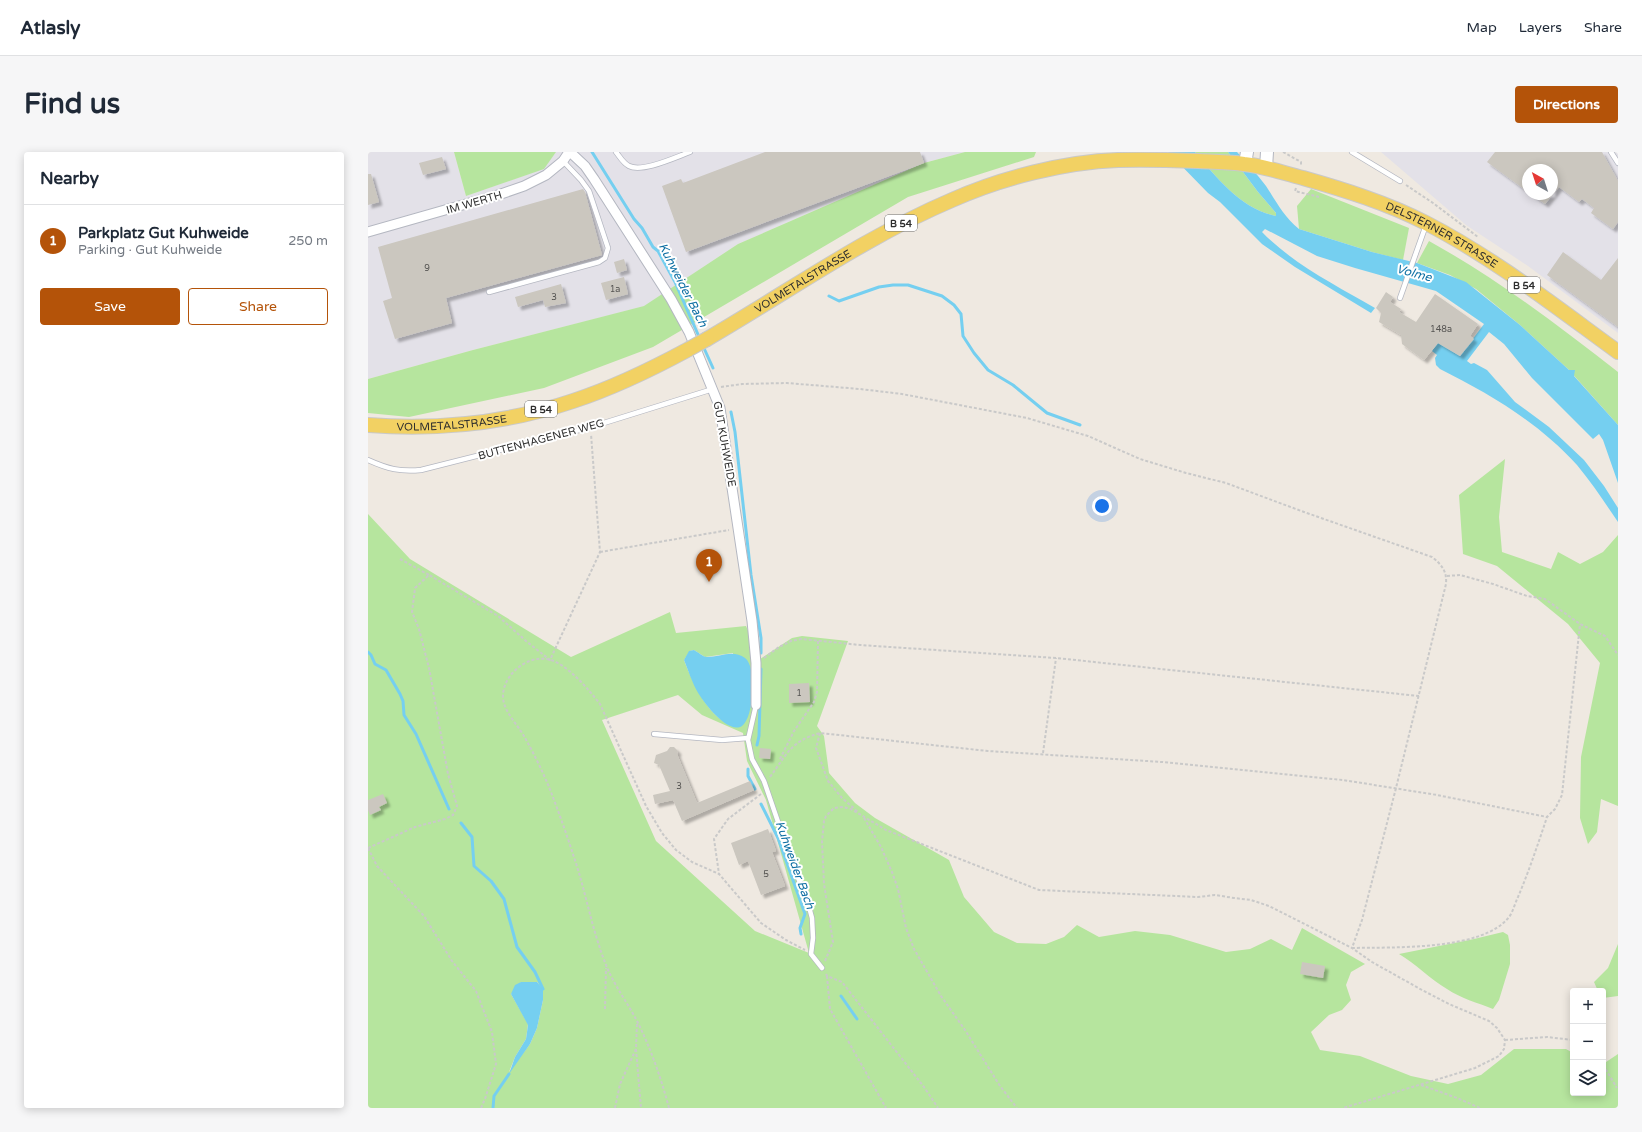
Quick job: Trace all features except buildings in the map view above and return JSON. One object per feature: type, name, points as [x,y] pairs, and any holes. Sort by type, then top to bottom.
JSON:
[{"type":"main road","name":"DELSTERNER STRASSE","points":[[1246,158],[1266,168],[1376,201],[1426,223],[1483,257],[1618,352]]},
{"type":"main road","name":"VOLMETALSTRASSE","points":[[375,425],[455,425],[519,415],[573,402],[641,374],[689,349],[887,230],[974,191],[1032,174],[1079,164],[1117,160],[1246,158]]},
{"type":"street","name":"IM WERTH","points":[[368,232],[501,194],[546,175],[563,161],[570,152]]},
{"type":"street","name":"GUT KUHWEIDE","points":[[570,152],[594,179],[671,299],[689,332],[714,389],[720,408],[726,438],[752,621],[756,663],[756,705]]},
{"type":"street","points":[[1266,168],[1267,152]]},
{"type":"lane","points":[[616,152],[622,161],[637,169],[690,152]]},
{"type":"lane","points":[[1352,152],[1400,181]]},
{"type":"lane","points":[[1611,152],[1618,163]]},
{"type":"lane","points":[[489,292],[598,262],[605,258],[608,248],[589,191],[563,161]]},
{"type":"lane","points":[[1400,298],[1426,223]]},
{"type":"lane","name":"BUTTENHAGENER WEG","points":[[368,460],[388,468],[402,471],[421,470],[591,427],[714,389]]},
{"type":"lane","points":[[756,705],[748,738],[752,759],[764,781],[812,918],[813,938],[811,954],[822,968]]},
{"type":"lane","points":[[654,734],[722,740],[748,738]]},
{"type":"path","points":[[1283,152],[1301,162]]},
{"type":"path","points":[[1400,181],[1433,203],[1479,238]]},
{"type":"path","points":[[1295,191],[1323,197]]},
{"type":"path","points":[[714,389],[742,384],[787,383],[860,389],[902,394],[1027,418],[1088,436],[1140,459],[1186,474],[1226,483],[1432,557],[1442,564],[1447,576],[1446,584],[1362,920],[1352,948]]},
{"type":"path","points":[[550,660],[600,552],[591,427]]},
{"type":"path","points":[[600,552],[738,528]]},
{"type":"path","points":[[400,559],[498,616],[550,660],[576,676],[600,704],[646,806],[662,833],[676,850],[692,862],[719,874],[761,923],[786,940],[811,954]]},
{"type":"path","points":[[429,575],[415,588],[412,612],[428,668],[448,774],[457,806],[454,814],[445,819],[415,827],[368,848],[377,866],[424,916],[452,961],[476,991],[492,1032],[496,1064],[481,1108]]},
{"type":"path","points":[[1447,576],[1460,575],[1493,584],[1527,596],[1545,599],[1580,624],[1605,636],[1618,655]]},
{"type":"path","points":[[1352,948],[1420,946],[1476,937],[1494,930],[1510,917],[1524,883],[1547,817],[1555,809],[1562,796],[1580,624]]},
{"type":"path","points":[[756,663],[779,647],[791,641],[801,639],[860,645],[1056,658],[1419,696]]},
{"type":"path","points":[[764,781],[771,777],[794,731],[814,702],[817,692],[818,641]]},
{"type":"path","points":[[1043,753],[1056,658]]},
{"type":"path","points":[[550,660],[532,660],[519,666],[505,683],[502,698],[507,712],[524,735],[549,787],[579,873],[591,920],[606,966],[637,1021],[660,1073],[669,1108]]},
{"type":"path","points":[[778,764],[795,744],[806,737],[820,733],[956,748],[1162,762],[1365,782],[1547,817]]},
{"type":"path","points":[[820,733],[816,748],[828,781],[842,798],[863,817],[881,847],[898,889],[906,928],[914,949],[941,996],[965,1030],[1000,1086],[1017,1108]]},
{"type":"path","points":[[719,874],[714,839],[728,819],[767,790]]},
{"type":"path","points":[[886,1108],[830,1008],[827,976],[822,968],[833,942],[824,884],[822,842],[824,822],[829,812],[834,808],[843,807],[851,809],[886,830],[1039,890],[1198,897],[1215,895],[1252,900],[1269,906],[1352,948],[1372,962],[1448,1004],[1489,1021],[1497,1028],[1505,1040],[1504,1049],[1499,1056],[1475,1068],[1343,1108]]},
{"type":"path","points":[[605,1009],[606,966]]},
{"type":"path","points":[[827,976],[842,982],[924,1087],[938,1108]]},
{"type":"path","points":[[637,1021],[636,1049],[642,1108]]},
{"type":"path","points":[[1505,1040],[1547,1037],[1570,1040]]},
{"type":"path","points":[[615,1108],[620,1084],[636,1049]]},
{"type":"path","points":[[1606,1070],[1617,1088]]},
{"type":"path","points":[[1420,1085],[1480,1108]]},
{"type":"shaded area","points":[[368,152],[454,152],[466,196],[543,169],[556,152],[965,152],[924,163],[738,244],[645,306],[473,350],[368,379]]},
{"type":"shaded area","points":[[1381,152],[1618,152],[1618,333],[1528,266],[1466,225]]},
{"type":"green space","points":[[454,152],[556,152],[544,169],[466,196]]},
{"type":"green space","points":[[965,152],[1036,152],[1034,157],[908,197],[653,347],[544,388],[409,417],[368,413],[368,379],[644,306],[738,244],[924,163]]},
{"type":"green space","points":[[1195,152],[1228,152],[1276,213],[1276,216],[1252,207],[1241,200],[1221,182]]},
{"type":"green space","points":[[1311,189],[1409,228],[1403,260],[1299,229],[1297,206]]},
{"type":"green space","points":[[1429,241],[1454,255],[1502,286],[1573,337],[1618,372],[1618,425],[1569,370],[1520,325],[1476,289],[1450,275],[1417,263]]},
{"type":"green space","points":[[1505,459],[1499,517],[1502,552],[1551,569],[1558,552],[1580,564],[1603,552],[1618,535],[1618,806],[1601,799],[1597,832],[1588,844],[1580,818],[1581,757],[1600,663],[1568,624],[1497,566],[1463,554],[1459,495]]},
{"type":"green space","points":[[368,514],[410,559],[571,657],[670,612],[676,633],[746,626],[760,659],[792,638],[802,636],[848,641],[817,726],[824,736],[829,773],[855,803],[875,818],[949,860],[964,897],[994,932],[1017,943],[1046,944],[1064,937],[1077,925],[1099,937],[1135,931],[1170,935],[1226,952],[1250,949],[1271,939],[1292,950],[1302,928],[1365,964],[1351,972],[1346,985],[1351,1000],[1342,1010],[1329,1015],[1311,1032],[1320,1050],[1360,1056],[1411,1076],[1448,1084],[1481,1075],[1514,1049],[1566,1049],[1570,1051],[1570,1096],[1606,1096],[1606,1062],[1618,1054],[1618,1108],[368,1108]],"holes":[[[694,650],[705,657],[733,653],[736,727],[726,723],[718,717],[703,700],[692,680],[684,660],[690,651]],[[678,695],[702,715],[743,733],[747,761],[766,800],[809,953],[755,931],[656,841],[602,720]],[[521,982],[537,982],[543,989],[543,1000],[537,1028],[530,1044],[509,1072],[515,1057],[526,1039],[528,1024],[511,994]]]},
{"type":"green space","points":[[1503,932],[1508,935],[1510,945],[1510,964],[1499,1000],[1493,1009],[1463,998],[1452,992],[1399,954],[1474,939]]},
{"type":"green space","points":[[1618,944],[1618,996],[1606,998],[1606,988],[1597,988],[1594,982],[1608,968]]},
{"type":"water","name":"Volme","points":[[1168,152],[1195,152],[1221,182],[1241,200],[1252,207],[1276,216],[1276,213],[1228,152],[1237,152],[1256,173],[1285,214],[1299,229],[1372,252],[1417,263],[1466,282],[1520,325],[1569,370],[1575,370],[1574,376],[1618,425],[1618,483],[1603,440],[1599,434],[1593,439],[1532,378],[1504,344],[1489,332],[1467,361],[1487,370],[1515,402],[1549,427],[1584,460],[1604,486],[1618,508],[1618,522],[1577,465],[1547,436],[1495,399],[1440,369],[1436,365],[1435,358],[1437,355],[1432,351],[1438,343],[1460,356],[1484,324],[1436,291],[1317,256],[1265,229],[1262,232],[1274,244],[1301,264],[1375,308],[1371,313],[1295,267],[1262,244],[1220,202],[1208,193]]},
{"type":"water","points":[[694,650],[705,657],[736,654],[745,658],[749,663],[752,681],[751,703],[746,721],[742,726],[736,728],[723,722],[716,716],[700,696],[693,684],[684,660],[689,651]]},
{"type":"water","points":[[521,982],[537,982],[543,989],[543,1000],[537,1028],[530,1044],[509,1074],[515,1057],[526,1039],[528,1025],[511,994],[515,985]]},
{"type":"waterway","name":"Kuhweider Bach","points":[[592,152],[634,219],[642,228],[653,247],[658,251],[675,282],[700,339]]},
{"type":"waterway","points":[[829,296],[839,301],[879,287],[893,285],[908,285],[942,296],[954,305],[961,314],[963,336],[974,353],[988,370],[1013,385],[1047,413],[1080,425]]},
{"type":"waterway","name":"Kuhweider Bach","points":[[703,346],[713,368]]},
{"type":"waterway","name":"Kuhweider Bach","points":[[731,412],[735,432],[751,575],[761,638],[761,653]]},
{"type":"waterway","points":[[368,652],[375,664],[386,670],[400,694],[403,701],[404,715],[416,734],[449,809]]},
{"type":"waterway","name":"Kuhweider Bach","points":[[757,745],[759,736],[761,669]]},
{"type":"waterway","name":"Kuhweider Bach","points":[[748,769],[748,776],[755,789]]},
{"type":"waterway","name":"Kuhweider Bach","points":[[761,804],[778,838],[805,914],[800,928],[801,934]]},
{"type":"waterway","points":[[461,823],[472,837],[474,866],[491,881],[504,899],[517,947],[535,972],[543,989]]},
{"type":"waterway","name":"Kuhweider Bach","points":[[841,996],[857,1019]]},
{"type":"waterway","points":[[493,1108],[494,1096],[509,1074]]},
{"type":"place","name":"Parkplatz Gut Kuhweide","points":[[709,582]]}]
